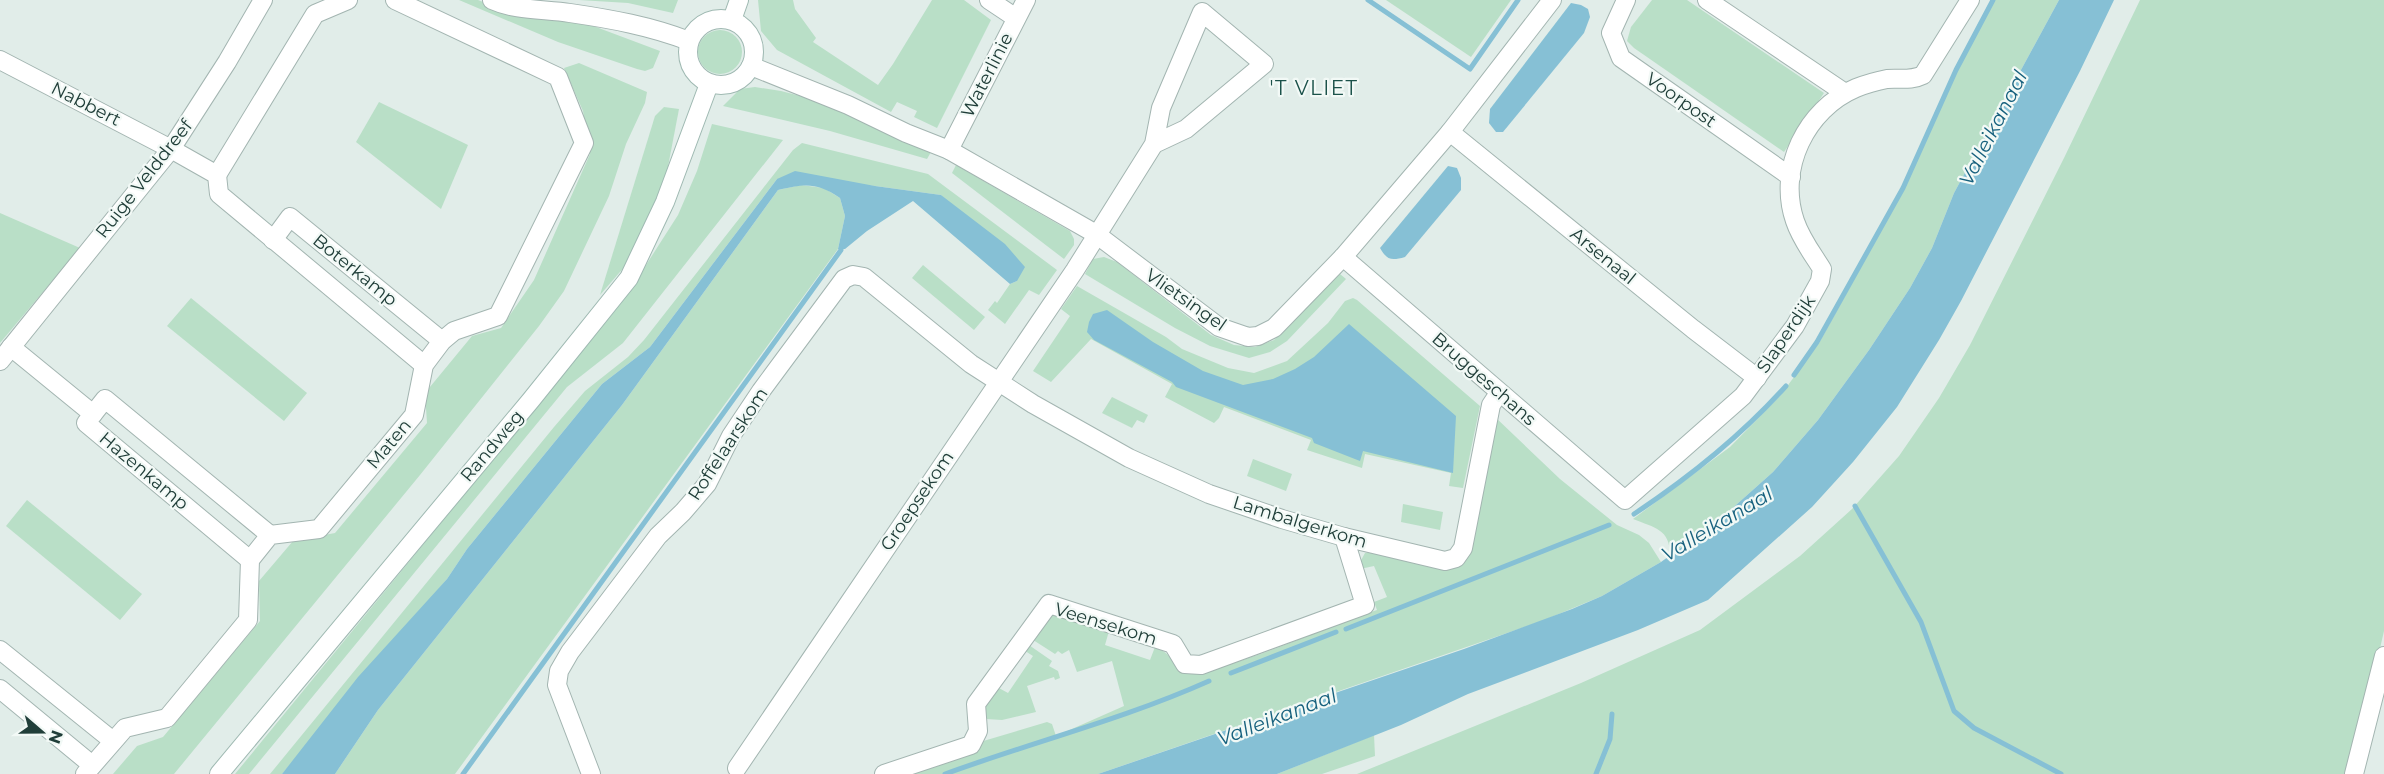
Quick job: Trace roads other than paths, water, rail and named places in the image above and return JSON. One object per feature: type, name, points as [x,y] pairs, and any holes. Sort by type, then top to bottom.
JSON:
[{"type":"street","name":"Ruige Velddreef","points":[[93,414],[5,354],[171,149],[227,62],[263,0]]},
{"type":"street","points":[[171,149],[217,175],[315,14],[348,0]]},
{"type":"street","name":"Maten","points":[[270,535],[319,529],[414,415],[424,365],[442,341],[454,331],[498,316],[584,143],[558,77],[395,0]]},
{"type":"street","points":[[492,0],[504,5],[639,24],[689,41]]},
{"type":"street","points":[[732,20],[739,0]]},
{"type":"street","points":[[989,0],[1016,18]]},
{"type":"street","name":"Waterlinie","points":[[949,150],[1026,0]]},
{"type":"street","name":"Vlietsingel","points":[[752,66],[949,150],[1096,234],[1219,327],[1248,337],[1258,336],[1274,328],[1344,257],[1450,132],[1552,0]]},
{"type":"street","points":[[1707,0],[1845,93]]},
{"type":"street","name":"Slaperdijk","points":[[1625,500],[1743,396],[1795,326],[1820,281],[1822,269],[1807,247],[1794,218],[1791,203],[1791,177],[1795,156],[1808,128],[1829,104],[1845,93],[1872,82],[1915,80],[1923,75],[1970,0]]},
{"type":"street","name":"Voorpost","points":[[1624,1],[1611,33],[1621,58],[1791,177]]},
{"type":"street","points":[[1202,12],[1264,64],[1186,129],[1154,144],[1161,108],[1202,12]]},
{"type":"street","points":[[721,18],[732,20],[744,27],[752,39],[754,52],[752,66],[734,83],[722,86],[709,84],[699,78],[691,68],[687,56],[689,41],[700,25],[710,20],[721,18]]},
{"type":"street","name":"Nabbert","points":[[0,60],[171,149]]},
{"type":"street","name":"Randweg","points":[[219,774],[508,427],[628,278],[665,202],[709,84]]},
{"type":"street","name":"Arsenaal","points":[[1450,132],[1757,378]]},
{"type":"street","name":"Groepsekom","points":[[741,772],[998,382],[1075,270],[1154,144]]},
{"type":"street","name":"Boterkamp","points":[[217,175],[219,194],[424,365]]},
{"type":"street","name":"Boterkamp","points":[[273,240],[290,217],[442,341]]},
{"type":"street","name":"Bruggeschans","points":[[1344,257],[1625,500]]},
{"type":"street","name":"Roffelaarskom","points":[[591,774],[557,685],[559,671],[570,652],[658,536],[707,484],[731,436],[761,391],[844,279],[853,274],[864,277],[971,364],[998,382]]},
{"type":"street","name":"Lambalgerkom","points":[[998,382],[1129,458],[1209,494],[1344,537],[1445,561],[1456,558],[1463,548],[1491,405],[1499,393]]},
{"type":"street","name":"Hazenkamp","points":[[250,560],[87,423],[105,399],[270,535]]},
{"type":"street","points":[[0,689],[88,769],[125,728],[167,718],[248,620],[250,560],[270,535]]},
{"type":"street","name":"Veensekom","points":[[884,774],[971,746],[978,731],[976,704],[1049,604],[1173,644],[1185,664],[1201,665],[1365,605],[1344,537]]},
{"type":"street","points":[[0,650],[113,741]]},
{"type":"street","points":[[2354,774],[2384,656]]},
{"type":"water","name":"Valleikanaal","points":[[2059,0],[2114,0],[2080,71],[1939,340],[1897,407],[1853,462],[1812,507],[1708,600],[1638,630],[1468,694],[1401,725],[1277,774],[1098,774],[1464,649],[1572,609],[1602,596],[1661,562],[1711,526],[1711,522],[1718,521],[1773,472],[1818,420],[1869,350],[1910,288],[1932,248],[1954,193]]},
{"type":"water","points":[[1571,3],[1588,9],[1590,17],[1584,33],[1503,132],[1496,132],[1489,123],[1490,109]]},
{"type":"water","points":[[1448,166],[1457,168],[1461,178],[1461,190],[1405,257],[1393,259],[1387,257],[1380,248]]},
{"type":"water","points":[[795,171],[875,186],[941,195],[1005,244],[1025,267],[1017,281],[1010,284],[913,201],[867,231],[845,249],[838,249],[845,216],[840,198],[824,189],[810,186],[778,190],[622,405],[378,710],[335,774],[282,774],[358,677],[447,579],[467,549],[602,384],[650,347],[777,179]]},
{"type":"water","points":[[1107,310],[1153,342],[1203,371],[1243,385],[1273,379],[1295,369],[1314,357],[1349,324],[1456,416],[1453,473],[1363,451],[1360,461],[1314,443],[1312,438],[1176,387],[1172,382],[1094,340],[1087,332],[1089,322],[1093,314]]},
{"type":"waterway","points":[[1368,0],[1470,69],[1518,0]]},
{"type":"waterway","points":[[1794,375],[1817,342],[1903,188],[1956,70],[1993,0]]},
{"type":"waterway","points":[[463,774],[841,250]]},
{"type":"waterway","points":[[1634,514],[1675,486],[1714,455],[1769,405],[1786,386]]},
{"type":"waterway","points":[[1855,506],[1921,622],[1954,711],[1974,728],[2061,774]]},
{"type":"waterway","points":[[1346,629],[1609,525]]},
{"type":"waterway","points":[[1231,673],[1336,632]]},
{"type":"waterway","points":[[945,774],[1111,719],[1209,681]]},
{"type":"waterway","points":[[1596,774],[1610,739],[1612,714]]},
{"type":"district","name":"'T VLIET","points":[[1314,88]]}]
